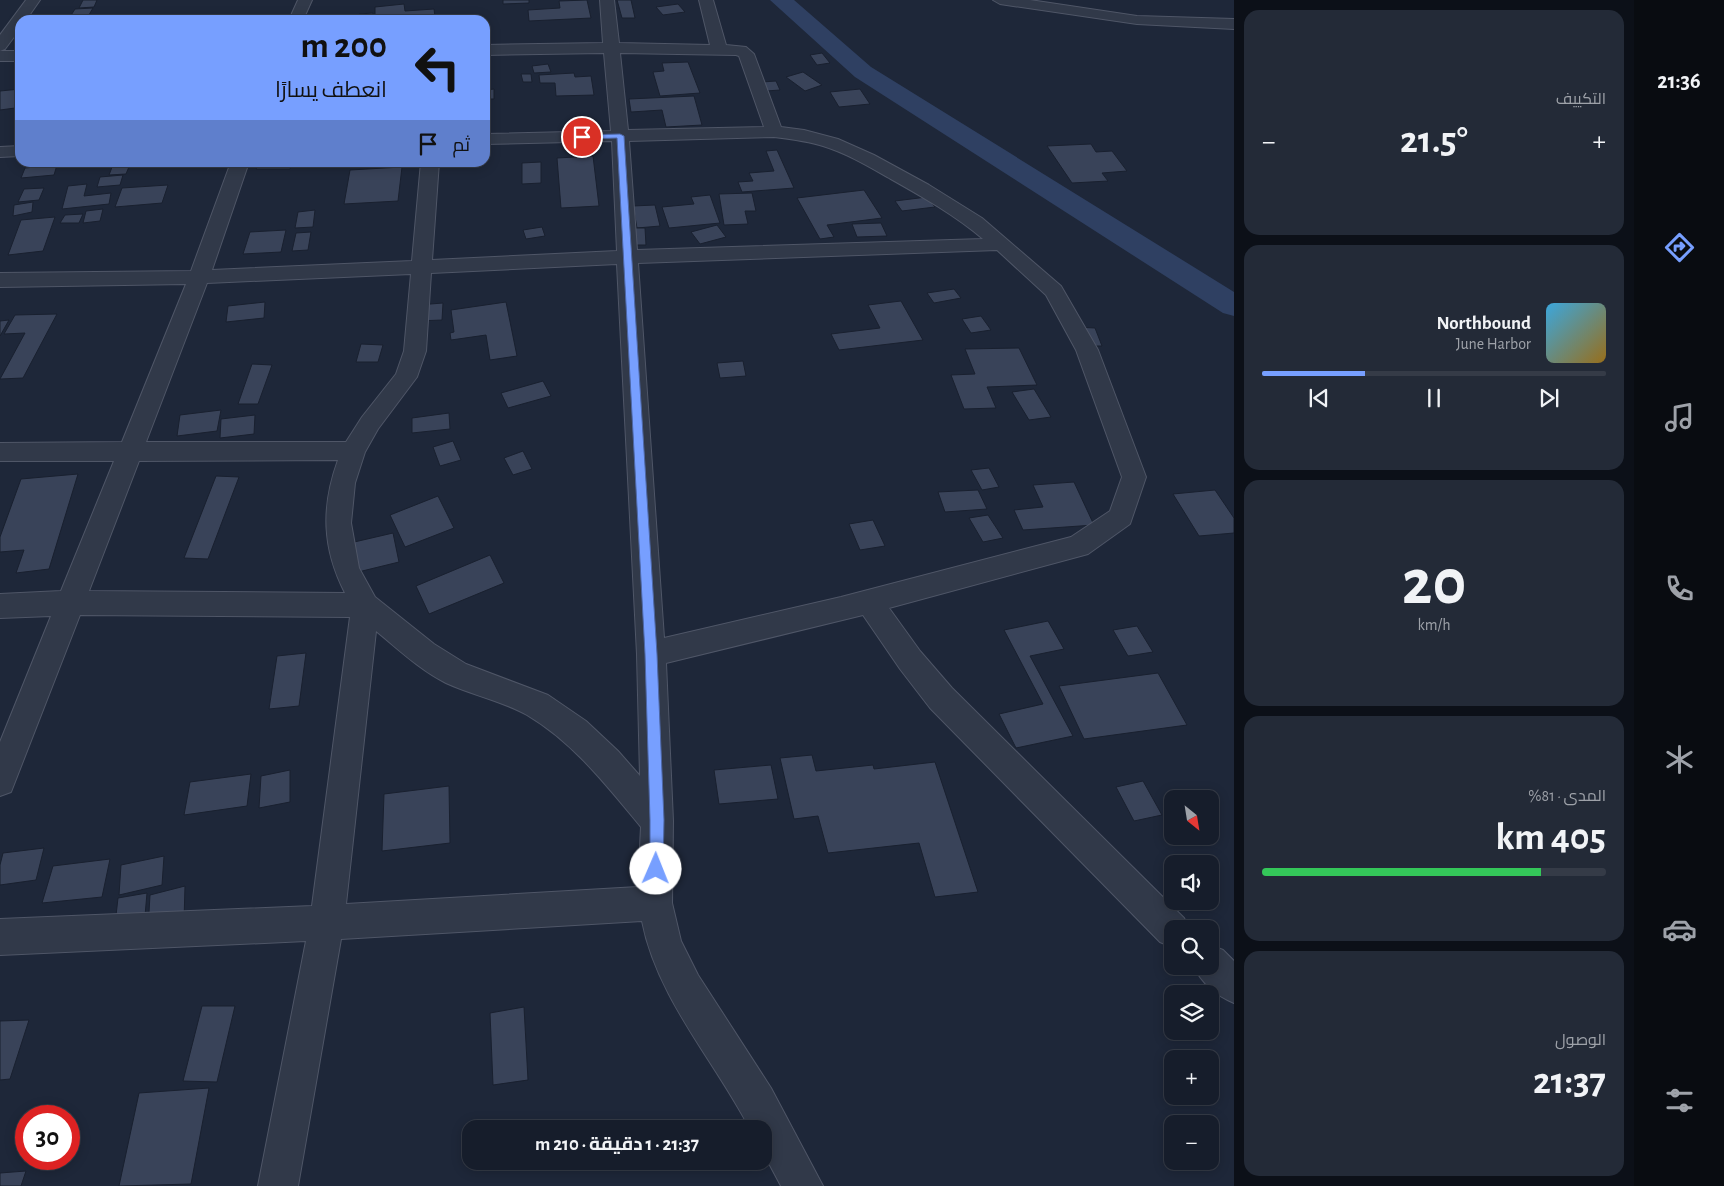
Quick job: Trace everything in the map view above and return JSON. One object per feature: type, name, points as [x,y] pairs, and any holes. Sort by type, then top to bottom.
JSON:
[{"type":"street","points":[[22,15],[33,0]]},
{"type":"street","points":[[298,15],[305,0]]},
{"type":"street","points":[[607,0],[620,136],[651,654],[657,820],[655,903],[664,944],[685,988],[757,1102],[803,1186]]},
{"type":"street","points":[[706,0],[719,49]]},
{"type":"street","points":[[1000,0],[1137,20],[1234,24]]},
{"type":"street","points":[[0,46],[15,25]]},
{"type":"street","points":[[490,50],[611,48],[740,50],[746,54],[774,132]]},
{"type":"street","points":[[0,56],[15,56]]},
{"type":"street","points":[[490,140],[774,132],[804,135],[832,143],[868,159],[960,213],[1002,244],[1054,291],[1087,350],[1134,477],[1121,517],[1079,546],[869,602],[651,654]]},
{"type":"street","points":[[0,152],[15,151]]},
{"type":"street","points":[[0,781],[68,604],[131,451],[199,277],[238,167]]},
{"type":"street","points":[[430,167],[415,351],[406,378],[370,424],[352,451],[342,483],[338,522],[346,569],[366,604],[424,653],[456,672],[537,705],[575,731],[607,762],[657,820]]},
{"type":"street","points":[[0,280],[199,277],[628,257],[1002,244]]},
{"type":"street","points":[[0,452],[352,451]]},
{"type":"street","points":[[869,602],[910,660],[941,698],[1164,922]]},
{"type":"street","points":[[0,606],[68,604],[366,604]]},
{"type":"street","points":[[278,1186],[327,923],[366,604]]},
{"type":"street","points":[[0,937],[327,923],[655,903]]},
{"type":"street","points":[[1219,972],[1234,985]]},
{"type":"building","points":[[83,0],[97,0],[94,7],[79,8]]},
{"type":"building","points":[[503,0],[529,0],[529,3],[503,4]]},
{"type":"building","points":[[587,0],[591,18],[529,21],[528,10],[560,8],[559,1]]},
{"type":"building","points":[[617,0],[631,0],[635,18],[622,18]]},
{"type":"building","points":[[404,4],[405,11],[434,9],[435,15],[375,15],[375,7]]},
{"type":"building","points":[[678,4],[685,12],[663,15],[656,7]]},
{"type":"building","points":[[93,8],[89,15],[71,15],[75,9]]},
{"type":"building","points":[[373,13],[373,15],[359,14]]},
{"type":"building","points":[[822,53],[830,63],[817,65],[810,55]]},
{"type":"building","points":[[688,62],[700,93],[660,96],[653,72],[664,71],[662,63]]},
{"type":"building","points":[[548,64],[551,72],[534,73],[532,66]]},
{"type":"building","points":[[803,72],[822,85],[805,91],[786,77]]},
{"type":"building","points":[[574,73],[575,77],[591,76],[594,95],[556,96],[555,83],[540,83],[539,75]]},
{"type":"building","points":[[521,74],[531,74],[532,82],[523,82]]},
{"type":"building","points":[[776,81],[780,90],[766,91],[762,82]]},
{"type":"building","points":[[490,89],[494,89],[494,99],[490,99]]},
{"type":"building","points":[[860,89],[870,104],[839,107],[830,92]]},
{"type":"building","points":[[15,90],[15,108],[0,110],[0,91]]},
{"type":"building","points":[[694,96],[702,125],[666,127],[662,110],[631,112],[629,99]]},
{"type":"building","points":[[1091,144],[1096,152],[1112,151],[1127,171],[1102,173],[1108,181],[1072,183],[1047,146]]},
{"type":"building","points":[[777,150],[794,188],[742,192],[738,182],[753,181],[749,173],[774,171],[766,151]]},
{"type":"building","points":[[593,156],[599,206],[561,208],[557,158]]},
{"type":"building","points":[[541,162],[541,183],[522,184],[522,163]]},
{"type":"building","points":[[56,167],[54,175],[21,178],[25,168]]},
{"type":"building","points":[[112,167],[129,167],[126,174],[109,175]]},
{"type":"building","points":[[257,167],[291,167],[290,169],[256,169]]},
{"type":"building","points":[[402,167],[398,201],[344,204],[350,170]]},
{"type":"building","points":[[123,175],[120,185],[97,187],[100,177]]},
{"type":"building","points":[[87,184],[84,196],[111,193],[109,204],[62,209],[68,186]]},
{"type":"building","points":[[168,185],[162,203],[115,207],[122,188]]},
{"type":"building","points":[[44,188],[39,200],[18,202],[24,189]]},
{"type":"building","points":[[864,190],[882,218],[827,225],[834,237],[820,239],[797,198]]},
{"type":"building","points":[[752,193],[756,211],[745,211],[748,224],[724,225],[719,194]]},
{"type":"building","points":[[710,195],[720,223],[669,228],[662,207],[694,204],[691,197]]},
{"type":"building","points":[[927,197],[935,207],[902,211],[895,201]]},
{"type":"building","points":[[33,202],[32,212],[13,216],[14,205]]},
{"type":"building","points":[[655,205],[660,226],[637,228],[633,206]]},
{"type":"building","points":[[103,209],[100,221],[83,223],[86,211]]},
{"type":"building","points":[[315,210],[313,227],[295,228],[298,212]]},
{"type":"building","points":[[83,214],[79,223],[60,223],[65,215]]},
{"type":"building","points":[[55,217],[43,251],[8,255],[21,220]]},
{"type":"building","points":[[881,223],[887,236],[857,237],[852,224]]},
{"type":"building","points":[[717,225],[726,237],[700,244],[691,232]]},
{"type":"building","points":[[542,227],[545,236],[526,239],[523,230]]},
{"type":"building","points":[[624,228],[645,228],[646,245],[624,245]]},
{"type":"building","points":[[286,230],[281,252],[243,254],[250,232]]},
{"type":"building","points":[[311,232],[308,250],[292,251],[296,233]]},
{"type":"building","points":[[954,289],[961,298],[934,303],[927,293]]},
{"type":"building","points":[[901,301],[923,340],[839,350],[831,334],[880,328],[868,305]]},
{"type":"building","points":[[265,302],[264,318],[226,322],[228,306]]},
{"type":"building","points":[[506,302],[517,356],[490,360],[486,335],[451,340],[450,333],[454,332],[451,310]]},
{"type":"building","points":[[443,303],[442,320],[417,321],[418,305]]},
{"type":"building","points":[[57,314],[23,378],[0,379],[25,333],[4,334],[15,315]]},
{"type":"building","points":[[981,316],[991,330],[971,333],[962,319]]},
{"type":"building","points":[[9,320],[0,336],[0,321]]},
{"type":"building","points":[[1074,327],[1095,328],[1102,346],[1082,346]]},
{"type":"building","points":[[361,344],[383,345],[378,362],[356,362]]},
{"type":"building","points":[[1019,348],[1037,385],[987,387],[996,408],[964,409],[951,375],[975,374],[965,349]]},
{"type":"building","points":[[743,361],[746,376],[720,378],[717,363]]},
{"type":"building","points":[[252,364],[272,365],[258,404],[238,404]]},
{"type":"building","points":[[543,381],[551,396],[508,408],[501,393]]},
{"type":"building","points":[[1034,389],[1051,417],[1029,420],[1012,392]]},
{"type":"building","points":[[221,410],[217,431],[177,436],[180,415]]},
{"type":"building","points":[[449,413],[450,429],[412,433],[412,418]]},
{"type":"building","points":[[255,415],[254,434],[220,438],[221,419]]},
{"type":"building","points":[[453,441],[461,460],[440,466],[433,447]]},
{"type":"building","points":[[523,451],[532,469],[513,475],[504,458]]},
{"type":"building","points":[[989,468],[999,487],[982,490],[971,470]]},
{"type":"building","points":[[78,474],[49,569],[16,573],[24,550],[0,552],[0,537],[21,479]]},
{"type":"building","points":[[216,476],[239,477],[208,559],[184,558]]},
{"type":"building","points":[[1074,482],[1094,525],[1023,530],[1014,510],[1043,507],[1033,485]]},
{"type":"building","points":[[978,490],[987,509],[945,512],[938,492]]},
{"type":"building","points":[[1215,490],[1234,518],[1234,533],[1199,536],[1173,494]]},
{"type":"building","points":[[438,496],[454,528],[405,547],[390,515]]},
{"type":"building","points":[[988,515],[1003,538],[983,542],[969,518]]},
{"type":"building","points":[[873,520],[885,546],[860,550],[849,524]]},
{"type":"building","points":[[393,533],[399,562],[354,573],[350,543]]},
{"type":"building","points":[[490,555],[504,583],[429,614],[416,586]]},
{"type":"building","points":[[1048,621],[1064,649],[1030,656],[1073,736],[1016,748],[999,714],[1043,704],[1004,630]]},
{"type":"building","points":[[1137,626],[1153,652],[1128,656],[1113,630]]},
{"type":"building","points":[[306,653],[299,706],[269,709],[277,656]]},
{"type":"building","points":[[1158,673],[1187,725],[1084,739],[1059,686]]},
{"type":"building","points":[[812,755],[816,771],[873,765],[874,769],[935,762],[978,892],[935,897],[919,843],[828,853],[818,816],[794,819],[780,758]]},
{"type":"building","points":[[771,765],[778,799],[719,804],[714,770]]},
{"type":"building","points":[[290,770],[290,802],[259,808],[261,776]]},
{"type":"building","points":[[251,774],[247,806],[184,815],[190,782]]},
{"type":"building","points":[[1143,781],[1162,815],[1134,821],[1116,787]]},
{"type":"building","points":[[449,786],[450,843],[382,851],[384,794]]},
{"type":"building","points":[[44,848],[36,880],[0,885],[0,865],[3,853]]},
{"type":"building","points":[[164,856],[162,885],[119,895],[121,865]]},
{"type":"building","points":[[110,859],[102,897],[42,903],[53,866]]},
{"type":"building","points":[[185,886],[184,921],[148,929],[150,895]]},
{"type":"building","points":[[147,893],[144,927],[114,933],[118,898]]},
{"type":"building","points":[[202,1006],[235,1006],[217,1082],[183,1081]]},
{"type":"building","points":[[524,1007],[528,1080],[493,1085],[490,1013]]},
{"type":"building","points":[[29,1020],[10,1079],[0,1080],[0,1021]]},
{"type":"building","points":[[209,1088],[191,1184],[119,1186],[139,1093]]},
{"type":"building","points":[[26,1171],[21,1186],[0,1186],[0,1173]]},
{"type":"waterway","points":[[781,0],[863,72],[1234,306]]},
{"type":"route","points":[[582,137],[620,136],[651,654],[657,820],[656,869]]}]
